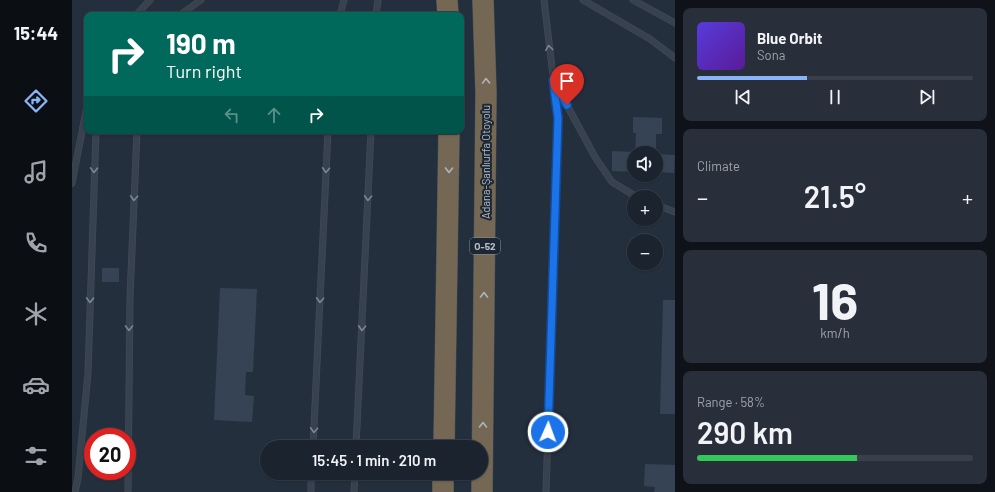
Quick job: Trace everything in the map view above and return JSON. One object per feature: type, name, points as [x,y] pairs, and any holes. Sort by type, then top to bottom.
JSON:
[{"type":"highway","points":[[447,0],[448,12]]},
{"type":"highway","name":"Adana-Şanlıurfa Otoyolu","points":[[482,492],[486,93],[483,0]]},
{"type":"highway","points":[[444,440],[450,134]]},
{"type":"highway","points":[[443,480],[443,492]]},
{"type":"lane","points":[[139,12],[150,0]]},
{"type":"lane","points":[[184,12],[201,0]]},
{"type":"lane","points":[[341,12],[344,0]]},
{"type":"lane","points":[[376,12],[378,0]]},
{"type":"lane","points":[[544,0],[558,118],[546,492]]},
{"type":"lane","points":[[583,0],[650,39],[675,58]]},
{"type":"lane","points":[[633,0],[675,23]]},
{"type":"lane","points":[[553,80],[595,157],[612,182],[627,191]]},
{"type":"lane","points":[[72,183],[84,121]]},
{"type":"lane","points":[[75,492],[79,470],[88,373],[96,134]]},
{"type":"lane","points":[[128,492],[130,298],[137,134]]},
{"type":"lane","points":[[313,440],[328,134]]},
{"type":"lane","points":[[356,440],[371,134]]},
{"type":"lane","points":[[663,208],[675,212]]},
{"type":"lane","points":[[311,492],[312,480]]},
{"type":"lane","points":[[354,492],[355,480]]},
{"type":"building","points":[[633,117],[662,118],[662,134],[656,134],[656,146],[635,146],[636,133],[633,133]]},
{"type":"building","points":[[612,151],[627,152],[627,172],[612,171]]},
{"type":"building","points":[[663,154],[675,155],[674,173],[663,172]]},
{"type":"building","points":[[102,268],[119,268],[119,282],[102,282]]},
{"type":"building","points":[[220,288],[257,289],[253,372],[246,372],[245,395],[254,396],[252,422],[214,420]]},
{"type":"building","points":[[663,300],[675,300],[675,414],[660,414]]},
{"type":"building","points":[[645,464],[675,465],[675,492],[654,492],[655,487],[644,486]]},
{"type":"route","points":[[548,432],[558,118],[553,80],[567,105]]}]
